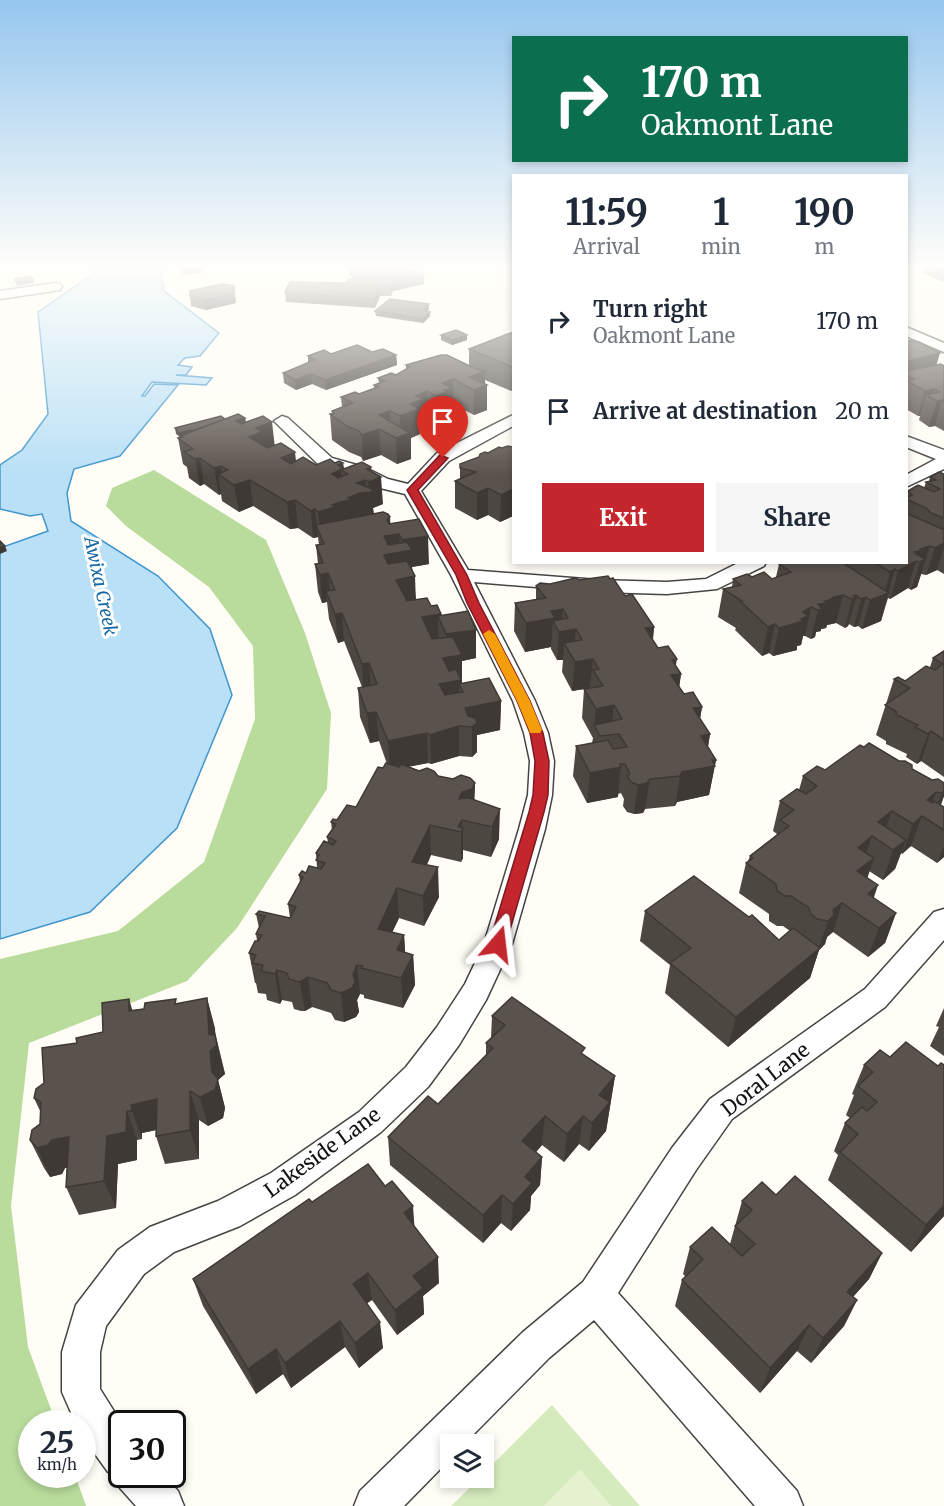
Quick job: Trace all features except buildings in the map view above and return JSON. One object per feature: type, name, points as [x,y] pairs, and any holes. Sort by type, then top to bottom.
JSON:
[{"type":"street","points":[[916,335],[944,348]]},
{"type":"street","points":[[282,422],[326,462],[358,471],[382,483],[412,490],[443,458],[461,446],[512,420]]},
{"type":"street","points":[[908,442],[944,456]]},
{"type":"street","points":[[908,481],[944,462]]},
{"type":"street","name":"Lakeside Lane","points":[[108,1439],[96,1422],[81,1392],[81,1352],[88,1318],[131,1262],[162,1239],[228,1214],[283,1184],[370,1122],[417,1077],[448,1036],[476,991],[498,944],[535,818],[540,795],[542,761],[536,733],[524,701],[461,575],[412,490]]},
{"type":"street","points":[[461,575],[598,586],[667,588],[710,585],[753,564]]},
{"type":"street","name":"Doral Lane","points":[[596,1294],[684,1160],[721,1110],[767,1074],[875,998],[944,920]]},
{"type":"street","points":[[375,1506],[536,1346],[596,1294],[782,1506]]},
{"type":"street","points":[[147,1488],[163,1506]]},
{"type":"green space","points":[[154,470],[266,540],[305,633],[331,713],[327,789],[237,928],[187,981],[29,1043],[11,1206],[28,1347],[51,1410],[18,1410],[18,1488],[80,1488],[86,1506],[0,1506],[0,959],[118,931],[204,862],[255,719],[253,646],[209,587],[126,526],[106,506],[112,488]]},
{"type":"green space","points":[[552,1405],[640,1506],[451,1506],[470,1488],[494,1488],[494,1463]]},
{"type":"green space","points":[[580,1469],[611,1506],[544,1506]]},
{"type":"water","name":"Awixa Creek","points":[[40,335],[217,335],[200,356],[185,358],[178,365],[192,367],[186,375],[176,375],[212,378],[206,385],[152,382],[142,396],[145,396],[154,384],[178,385],[120,456],[74,469],[67,493],[71,521],[158,576],[210,629],[232,695],[177,828],[90,912],[0,939],[0,548],[48,531],[42,514],[30,516],[0,509],[0,465],[22,450],[48,414]]},
{"type":"slow traffic","points":[[489,634],[524,701],[535,730]]},
{"type":"route","points":[[443,458],[412,490],[461,575],[524,701],[536,733],[542,761],[540,795],[532,829],[498,944]]}]
